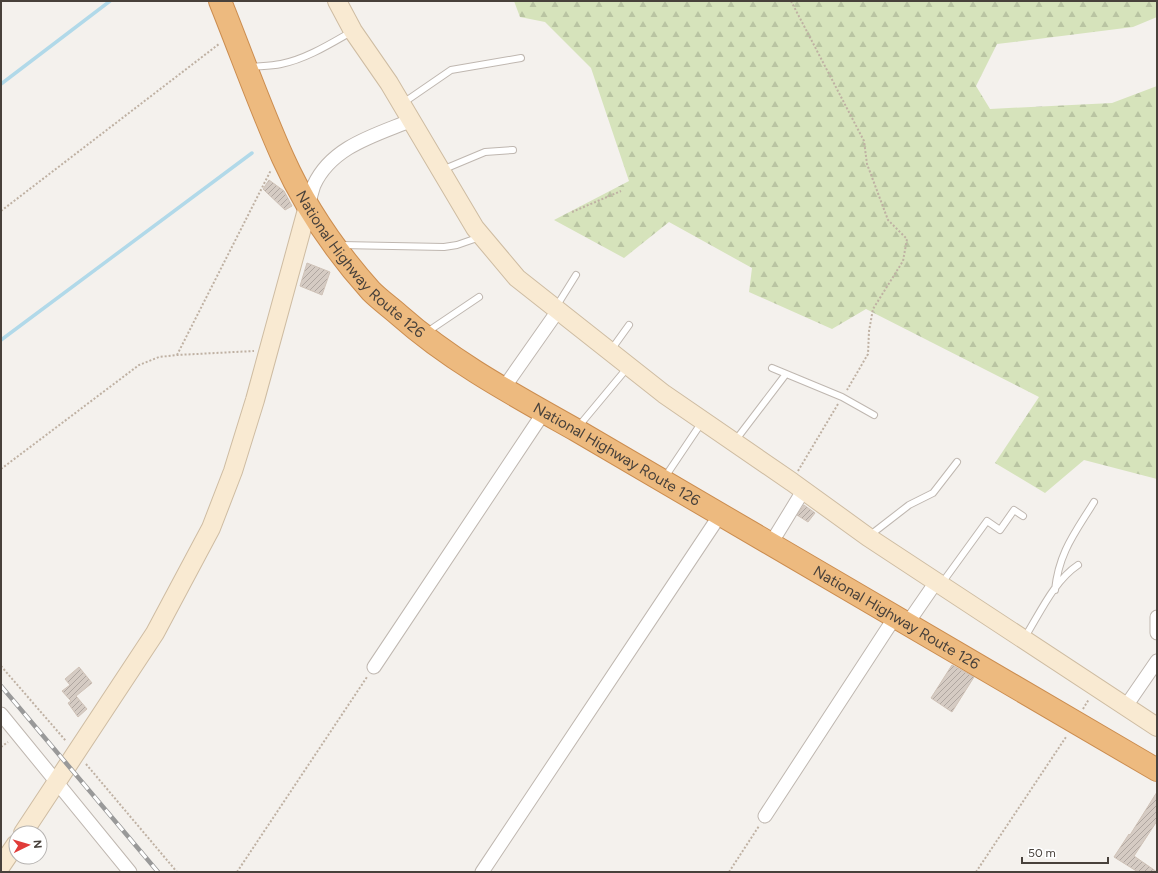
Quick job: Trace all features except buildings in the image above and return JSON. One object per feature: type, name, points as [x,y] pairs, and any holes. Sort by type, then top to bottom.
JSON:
[{"type":"highway","name":"National Highway Route 126","points":[[220,1],[283,159],[308,206],[334,245],[372,292],[423,335],[448,355],[503,389],[576,430],[770,545],[1157,770]]},
{"type":"street","points":[[337,1],[353,31],[402,104],[482,237],[517,278],[628,367],[868,537],[1157,727]]},
{"type":"street","points":[[28,825],[155,633],[211,528],[233,471],[270,350],[315,184],[332,160],[348,147],[412,120]]},
{"type":"street","points":[[503,389],[556,310]]},
{"type":"street","points":[[374,667],[544,412]]},
{"type":"street","points":[[770,545],[798,486]]},
{"type":"street","points":[[482,872],[720,515]]},
{"type":"street","points":[[765,816],[901,620],[938,584]]},
{"type":"street","points":[[1157,617],[1157,633]]},
{"type":"street","points":[[1126,706],[1157,661]]},
{"type":"street","points":[[1,714],[130,872]]},
{"type":"street","points":[[1,866],[8,856]]},
{"type":"lane","points":[[246,67],[280,64],[293,60],[326,46],[353,31]]},
{"type":"lane","points":[[402,104],[451,70],[522,58]]},
{"type":"lane","points":[[441,170],[485,152],[513,150]]},
{"type":"lane","points":[[334,245],[444,247],[457,246],[482,237]]},
{"type":"lane","points":[[556,310],[576,275]]},
{"type":"lane","points":[[423,335],[479,297]]},
{"type":"lane","points":[[609,352],[629,326]]},
{"type":"lane","points":[[576,430],[628,367]]},
{"type":"lane","points":[[772,368],[842,397],[874,415]]},
{"type":"lane","points":[[734,442],[786,374]]},
{"type":"lane","points":[[662,481],[702,420]]},
{"type":"lane","points":[[868,537],[909,505],[933,493],[957,462]]},
{"type":"lane","points":[[1055,590],[1057,570],[1064,550],[1094,502]]},
{"type":"lane","points":[[938,584],[987,521],[1000,530],[1014,510],[1023,516]]},
{"type":"lane","points":[[1023,640],[1055,590],[1069,571],[1078,565]]},
{"type":"path","points":[[791,1],[864,141],[867,164],[888,220],[906,239],[903,261],[873,309],[869,332],[868,354],[842,397],[798,486]]},
{"type":"path","points":[[1,211],[233,34]]},
{"type":"path","points":[[177,355],[274,164],[283,159]]},
{"type":"path","points":[[572,212],[622,191]]},
{"type":"path","points":[[1,469],[138,365],[159,357],[270,350]]},
{"type":"path","points":[[1,666],[77,753],[177,872]]},
{"type":"path","points":[[237,872],[374,667]]},
{"type":"path","points":[[976,872],[1076,722],[1095,687]]},
{"type":"path","points":[[729,872],[765,816]]},
{"type":"green space","points":[[514,1],[1157,1],[1157,17],[1133,27],[997,44],[976,86],[990,109],[1112,103],[1157,86],[1157,479],[1084,460],[1045,493],[995,463],[1039,397],[866,309],[832,329],[749,292],[752,268],[669,222],[624,258],[554,220],[629,181],[591,68],[545,22],[520,17]]},
{"type":"waterway","points":[[1,84],[110,1]]},
{"type":"waterway","points":[[1,340],[252,153]]},
{"type":"railway","points":[[1,686],[158,872]]}]
